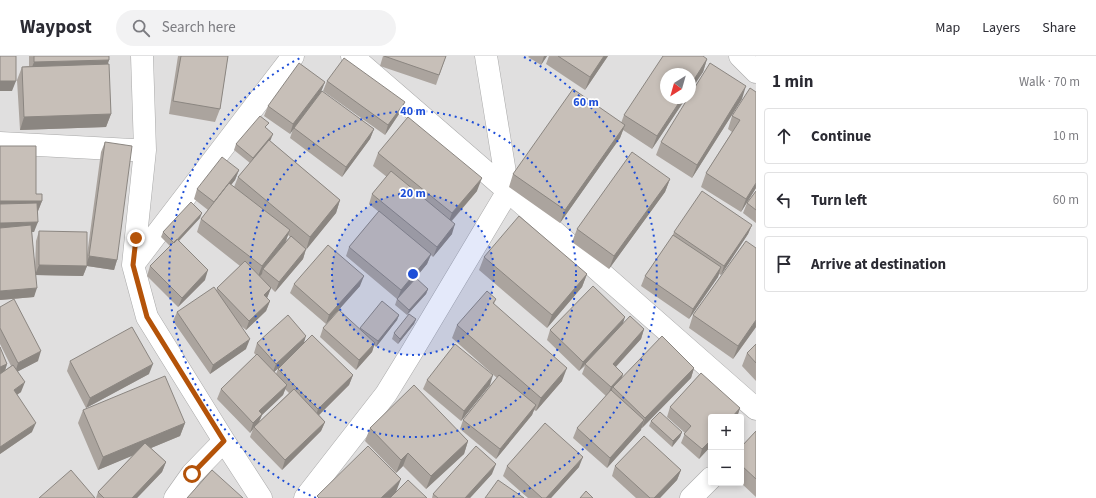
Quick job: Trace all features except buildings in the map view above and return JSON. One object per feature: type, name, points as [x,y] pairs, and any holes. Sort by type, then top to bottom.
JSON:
[{"type":"street","points":[[142,56],[146,150],[133,265],[147,317],[260,498]]},
{"type":"street","points":[[133,265],[294,56]]},
{"type":"street","points":[[352,56],[756,409]]},
{"type":"street","points":[[305,498],[386,394],[508,191],[486,56]]},
{"type":"street","points":[[740,56],[756,72]]},
{"type":"street","points":[[0,143],[146,150]]},
{"type":"street","points":[[175,498],[192,474],[224,441]]},
{"type":"street","points":[[691,498],[708,481]]},
{"type":"shaded area","points":[[0,56],[756,56],[756,498],[0,498]]},
{"type":"route","points":[[136,238],[133,265],[147,317],[224,441],[192,474]]}]
